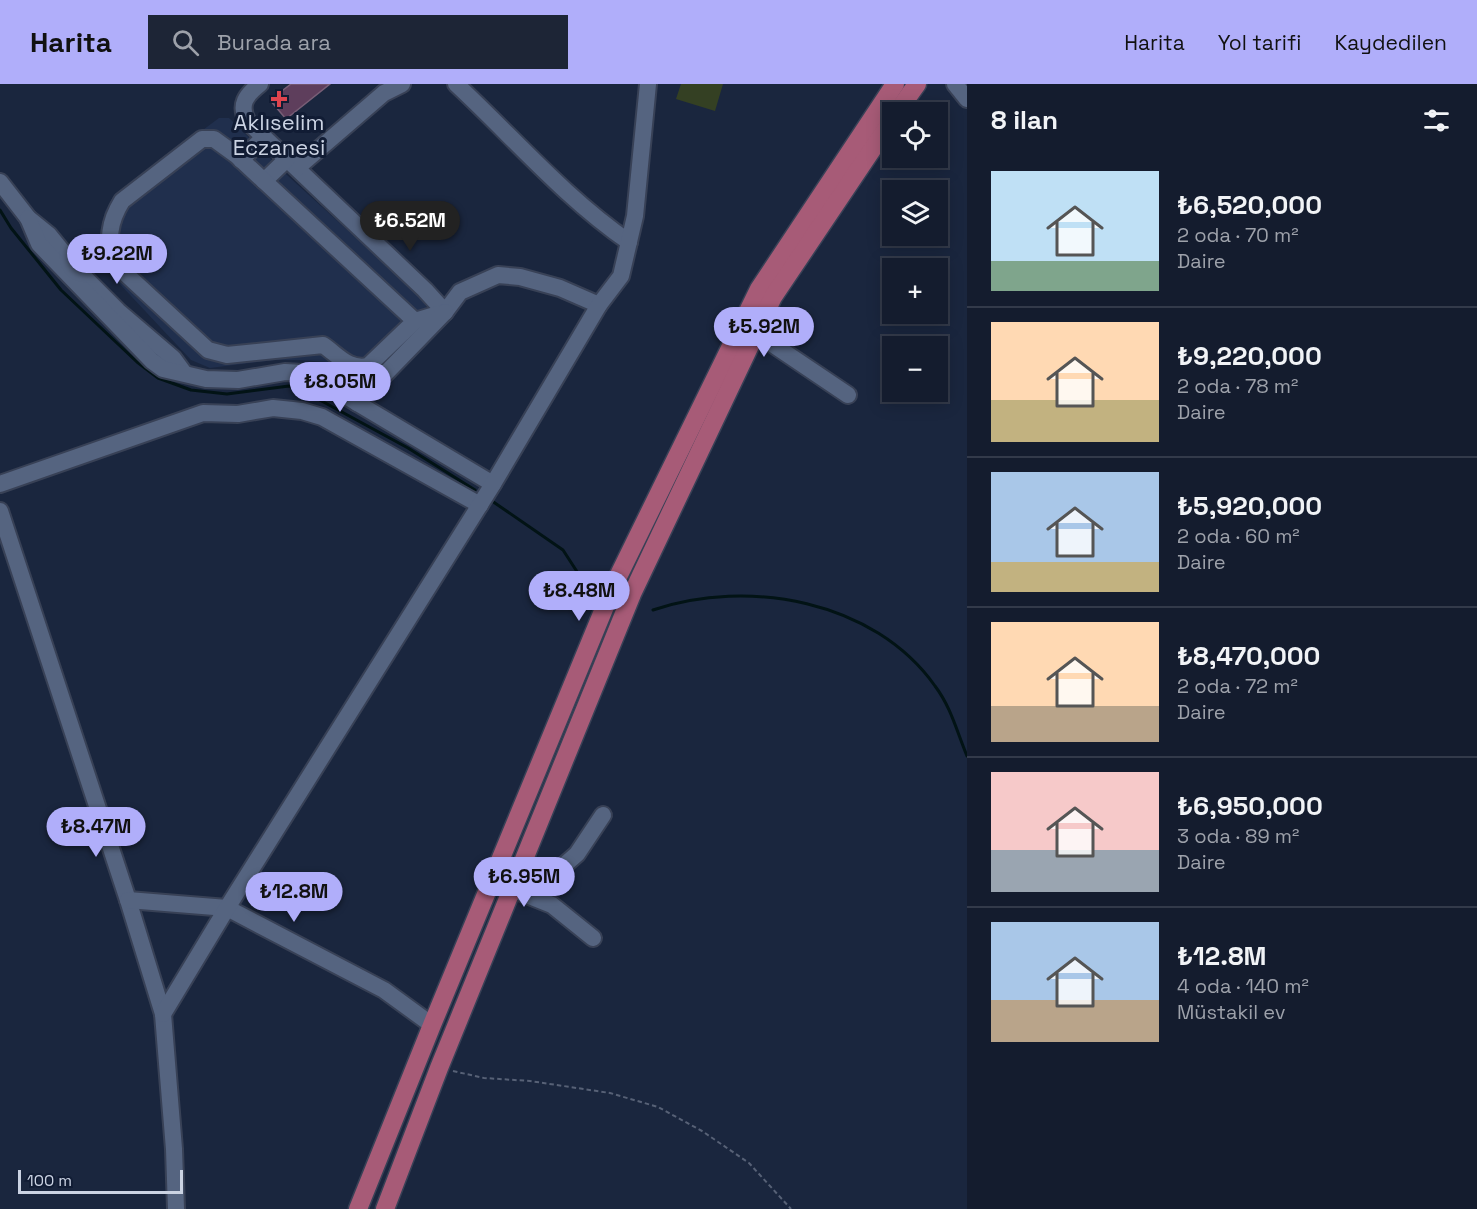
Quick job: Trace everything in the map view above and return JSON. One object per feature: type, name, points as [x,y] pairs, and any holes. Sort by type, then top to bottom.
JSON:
[{"type":"main road","points":[[358,1209],[613,586],[759,289],[896,84]]},
{"type":"main road","points":[[904,102],[917,84]]},
{"type":"main road","points":[[385,1209],[439,1068],[632,594],[773,297],[882,135]]},
{"type":"street","points":[[260,84],[250,92],[244,103],[243,113],[248,122],[425,290],[445,312]]},
{"type":"street","points":[[264,181],[292,163],[384,93],[402,84]]},
{"type":"street","points":[[456,84],[580,202],[629,242]]},
{"type":"street","points":[[163,1014],[493,484],[599,305],[621,276],[635,216],[648,84]]},
{"type":"street","points":[[955,84],[967,99]]},
{"type":"street","points":[[241,160],[264,137]]},
{"type":"street","points":[[415,321],[241,160],[214,139],[202,139],[122,201],[109,229],[109,246],[114,263],[208,350],[227,355],[322,345],[348,364],[359,368],[368,366],[415,321],[445,312]]},
{"type":"street","points":[[0,182],[28,218],[49,235],[80,273],[118,311],[173,358],[184,373],[206,379],[228,380],[285,372],[303,373],[493,484]]},
{"type":"street","points":[[357,403],[434,325],[460,292],[498,275],[520,277],[560,288],[599,305]]},
{"type":"street","points":[[756,333],[848,395]]},
{"type":"street","points":[[0,484],[203,413],[238,414],[273,408],[302,411],[322,417],[480,505]]},
{"type":"street","points":[[0,511],[128,900],[163,1014],[174,1149],[176,1209]]},
{"type":"street","points":[[539,898],[561,868],[577,854],[603,815]]},
{"type":"street","points":[[512,889],[552,905],[593,938]]},
{"type":"street","points":[[128,900],[227,908],[384,990],[432,1025]]},
{"type":"path","points":[[439,1068],[484,1078],[530,1081],[610,1093],[658,1107],[702,1131],[749,1164],[791,1209]]},
{"type":"shaded area","points":[[219,118],[229,118],[287,175],[423,299],[430,317],[379,372],[360,377],[327,362],[299,360],[275,360],[210,368],[191,360],[102,265],[99,238],[105,211],[113,197]]},
{"type":"green space","points":[[681,84],[723,84],[715,111],[676,99]]},
{"type":"building","points":[[291,84],[330,84],[286,119],[270,100]]},
{"type":"waterway","points":[[0,210],[11,228],[61,290],[137,362],[158,378],[191,390],[227,394],[289,386],[318,399],[408,448],[475,490]]},
{"type":"waterway","points":[[492,501],[563,550],[585,584]]},
{"type":"waterway","points":[[653,610],[690,601],[729,596],[768,597],[807,604],[844,616],[879,633],[909,657],[935,686],[950,711],[967,756]]},
{"type":"place","name":"Aklıselim Eczanesi","points":[[279,99]]}]
